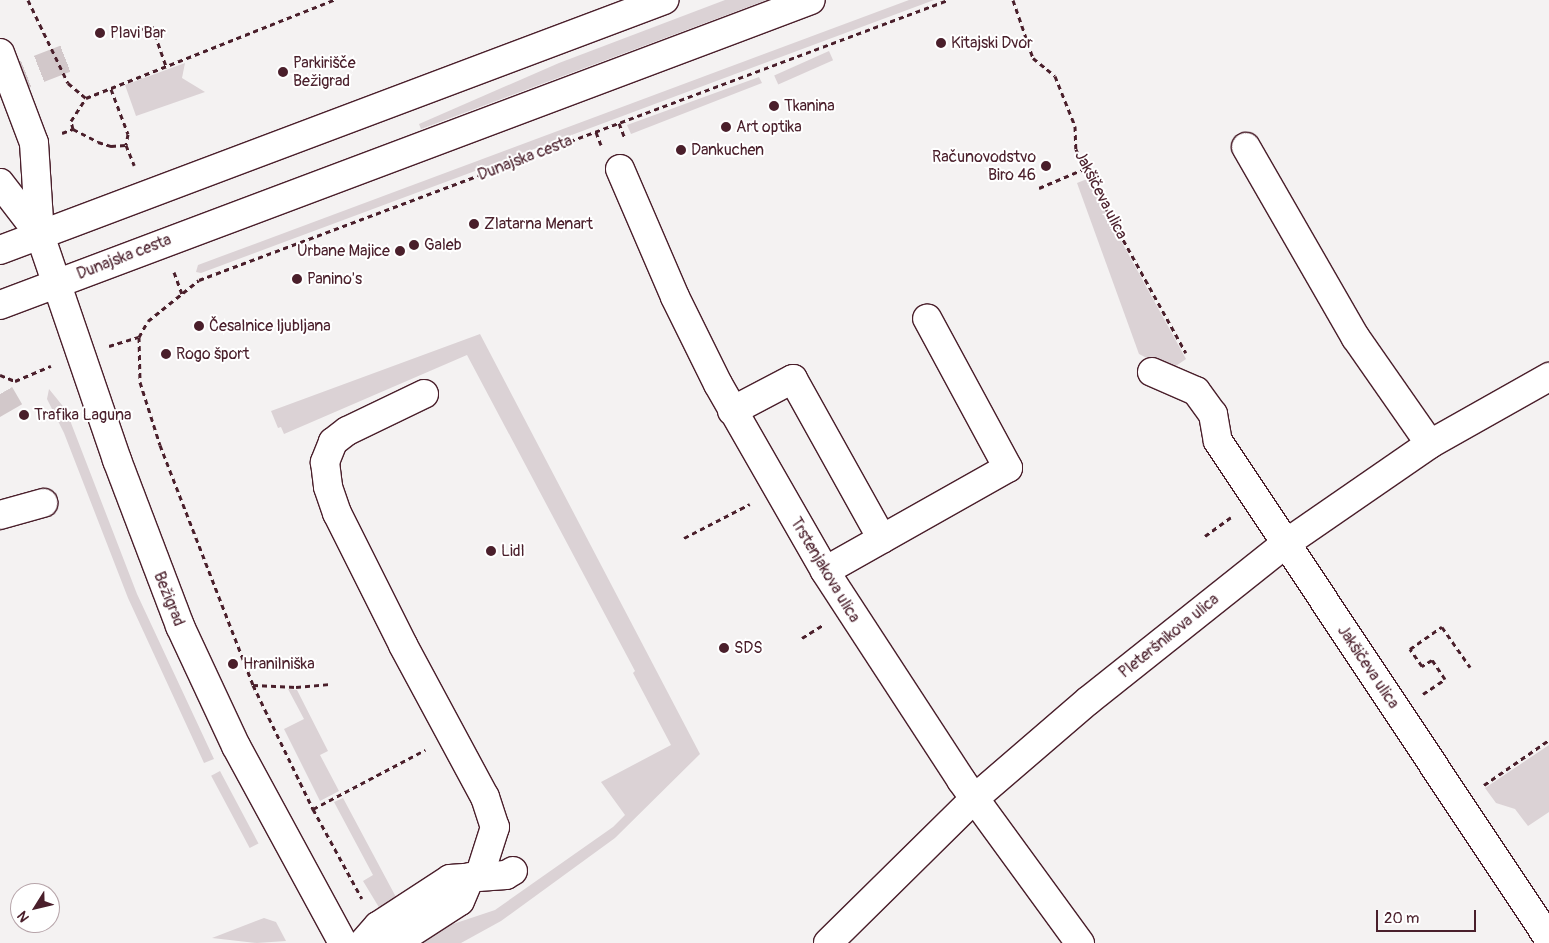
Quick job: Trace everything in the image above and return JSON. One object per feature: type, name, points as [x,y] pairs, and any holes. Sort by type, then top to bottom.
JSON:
[{"type":"street","points":[[0,250],[664,0]]},
{"type":"street","name":"Dunajska cesta","points":[[0,305],[811,0]]},
{"type":"street","points":[[0,53],[34,143],[40,235]]},
{"type":"street","points":[[1246,146],[1356,338],[1430,444]]},
{"type":"street","name":"Trstenjakova ulica","points":[[617,155],[675,297],[732,411],[824,571],[903,694],[975,798],[1080,943]]},
{"type":"street","points":[[0,183],[40,235]]},
{"type":"street","name":"Bežigrad","points":[[40,235],[117,460],[180,626],[236,746],[343,943]]},
{"type":"street","points":[[824,571],[1008,468],[927,318]]},
{"type":"street","points":[[1152,372],[1196,391]]},
{"type":"street","name":"Pleteršnikova ulica","points":[[828,943],[975,798],[1089,700],[1285,544],[1430,444],[1549,377]]},
{"type":"street","points":[[732,411],[793,379],[882,539]]},
{"type":"street","name":"Jakšičeva ulica","points":[[1196,391],[1213,414],[1218,441],[1549,939]]},
{"type":"street","points":[[395,943],[460,902],[474,877],[494,827],[485,797],[337,513],[328,487],[325,462],[333,442],[347,431],[424,394]]},
{"type":"street","points":[[0,515],[43,503]]},
{"type":"street","points":[[363,943],[378,926],[450,879],[506,876],[513,872]]},
{"type":"path","points":[[28,0],[68,83],[86,98]]},
{"type":"path","points":[[73,129],[71,121],[86,98],[334,0]]},
{"type":"path","name":"Dunajska cesta","points":[[138,337],[148,321],[199,280],[948,0]]},
{"type":"path","name":"Jakšičeva ulica","points":[[1012,0],[1033,58],[1055,76],[1075,126],[1076,149],[1084,169],[1193,364],[1196,391]]},
{"type":"path","points":[[142,30],[152,26],[166,66]]},
{"type":"path","points":[[111,88],[128,134],[126,145],[132,158]]},
{"type":"path","points":[[617,155],[619,123]]},
{"type":"path","points":[[62,133],[73,129],[98,142],[111,146],[126,145]]},
{"type":"path","points":[[596,132],[617,155]]},
{"type":"path","points":[[1040,188],[1084,169]]},
{"type":"path","points":[[176,275],[182,294]]},
{"type":"path","points":[[118,343],[138,337],[140,382],[160,445],[254,685],[313,809],[366,906]]},
{"type":"path","points":[[0,375],[15,381],[36,371]]},
{"type":"path","points":[[684,538],[755,502]]},
{"type":"path","points":[[1205,536],[1238,512]]},
{"type":"path","points":[[802,638],[827,622]]},
{"type":"path","points":[[1422,695],[1445,679],[1432,660],[1422,666],[1410,649],[1442,627],[1470,667]]},
{"type":"path","points":[[254,685],[296,687],[329,684]]},
{"type":"path","points":[[313,809],[452,736]]},
{"type":"path","points":[[1483,785],[1549,740]]},
{"type":"shaded area","points":[[725,0],[767,0],[421,129],[419,124],[559,63]]},
{"type":"shaded area","points":[[909,0],[934,0],[201,273],[196,272],[198,265]]},
{"type":"shaded area","points":[[829,51],[833,60],[778,85],[774,75]]},
{"type":"shaded area","points":[[185,63],[182,78],[205,92],[136,116],[125,85]]},
{"type":"shaded area","points":[[759,77],[762,83],[631,134],[627,125]]},
{"type":"shaded area","points":[[1087,179],[1186,359],[1170,370],[1139,354],[1077,183]]},
{"type":"shaded area","points":[[480,334],[700,754],[615,838],[501,921],[461,943],[417,943],[444,927],[495,910],[613,827],[625,815],[601,782],[671,745],[633,673],[635,671],[467,355],[284,434],[281,427],[278,428],[271,411]]},
{"type":"shaded area","points":[[49,389],[66,410],[137,594],[214,759],[204,763],[128,598],[64,433],[47,399]]},
{"type":"shaded area","points":[[288,689],[297,690],[328,751],[320,755],[339,791],[320,801],[284,729],[304,719]]},
{"type":"shaded area","points":[[1549,745],[1549,812],[1528,826],[1515,809],[1496,803],[1485,788]]},
{"type":"shaded area","points":[[220,771],[258,843],[250,848],[211,776]]},
{"type":"shaded area","points":[[343,798],[397,899],[380,909],[363,881],[373,875],[334,802]]},
{"type":"shaded area","points":[[264,918],[276,922],[286,941],[257,943],[212,938]]},
{"type":"tunnel","points":[[0,84],[67,58]]},
{"type":"tunnel","points":[[0,394],[10,411]]},
{"type":"place","name":"Plavi Bar","points":[[100,33]]},
{"type":"place","name":"Kitajski Dvor","points":[[941,43]]},
{"type":"place","name":"Parkirišče Bežigrad","points":[[283,72]]},
{"type":"place","name":"Tkanina","points":[[774,106]]},
{"type":"place","name":"Art optika","points":[[726,127]]},
{"type":"place","name":"Dankuchen","points":[[681,150]]},
{"type":"place","name":"Računovodstvo Biro 46","points":[[1046,166]]},
{"type":"place","name":"Zlatarna Menart","points":[[474,224]]},
{"type":"place","name":"Galeb","points":[[414,245]]},
{"type":"place","name":"Urbane Majice","points":[[400,251]]},
{"type":"place","name":"Panino's","points":[[297,279]]},
{"type":"place","name":"Česalnice ljubljana","points":[[199,326]]},
{"type":"place","name":"Rogo šport","points":[[166,354]]},
{"type":"place","name":"Trafika Laguna","points":[[24,415]]},
{"type":"place","name":"Lidl","points":[[491,551]]},
{"type":"place","name":"SDS","points":[[724,648]]},
{"type":"place","name":"Hranilniška","points":[[233,664]]}]
